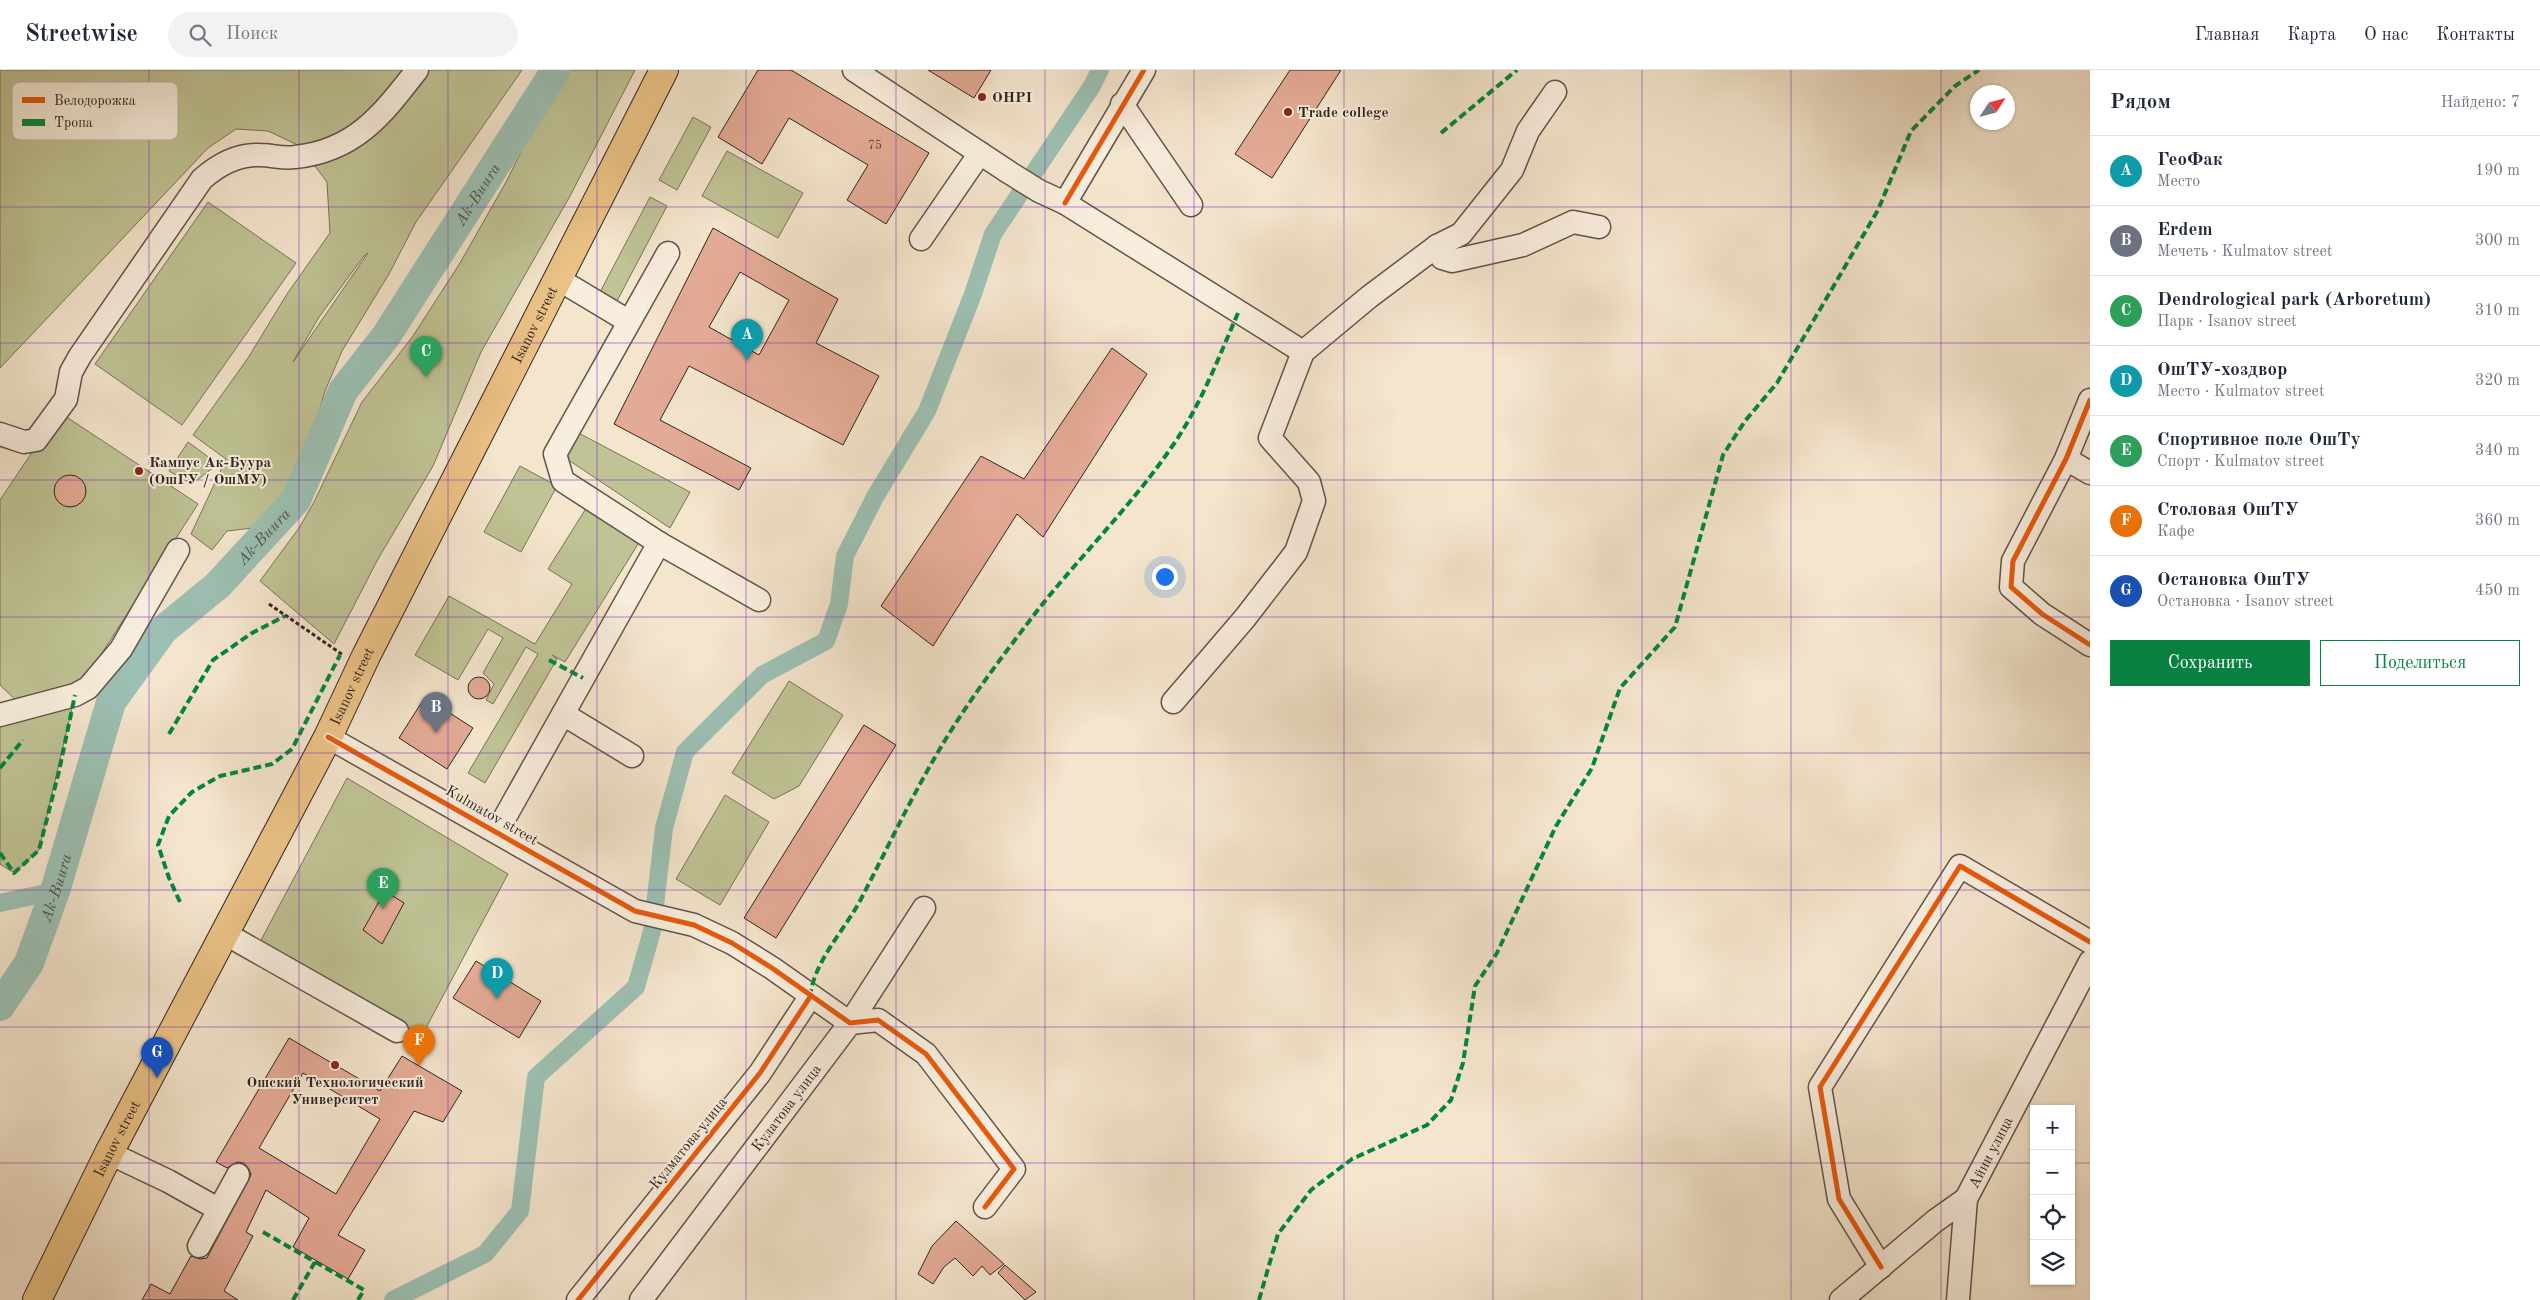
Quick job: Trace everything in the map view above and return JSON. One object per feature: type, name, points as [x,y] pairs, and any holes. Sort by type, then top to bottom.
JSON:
[{"type":"main road","name":"Isanov street","points":[[37,1300],[109,1153],[328,737],[366,656],[664,70]]},
{"type":"street","points":[[0,434],[24,442],[36,440],[66,398],[71,372],[80,356],[202,179],[228,161],[244,156],[294,158],[332,147],[351,138],[373,124],[417,70]]},
{"type":"street","points":[[854,70],[1010,173],[1039,191],[1065,203],[1303,352]]},
{"type":"street","points":[[1065,203],[1122,104],[1144,70]]},
{"type":"street","points":[[1173,702],[1246,618],[1296,552],[1314,501],[1309,482],[1270,438],[1303,352],[1369,296],[1437,246],[1461,234],[1512,170],[1528,131],[1555,92]]},
{"type":"street","points":[[1122,104],[1191,205]]},
{"type":"street","points":[[920,239],[980,153]]},
{"type":"street","points":[[1437,246],[1442,258],[1452,261],[1523,245],[1573,222],[1599,227]]},
{"type":"street","points":[[668,253],[628,321],[555,454],[563,481],[659,542],[759,600]]},
{"type":"street","points":[[558,279],[628,321]]},
{"type":"street","points":[[2090,400],[2066,458],[2013,561],[2011,586],[2042,614],[2090,645]]},
{"type":"street","points":[[2066,458],[2090,473]]},
{"type":"street","points":[[504,819],[659,542]]},
{"type":"street","points":[[0,715],[75,695],[88,688],[121,648],[178,550]]},
{"type":"street","points":[[563,714],[632,756]]},
{"type":"street","name":"Kulmatov street","points":[[328,737],[644,915],[694,925],[732,943],[772,968],[810,997],[850,1023]]},
{"type":"street","points":[[1881,1267],[1839,1199],[1820,1086],[1960,866],[2090,942]]},
{"type":"street","name":"Кулатова улица","points":[[641,1300],[850,1023],[924,908]]},
{"type":"street","points":[[224,933],[397,1031]]},
{"type":"street","name":"Айни улица","points":[[1958,1300],[1966,1199],[2090,962]]},
{"type":"street","name":"Кулматова улица","points":[[578,1300],[760,1072],[810,997]]},
{"type":"street","points":[[850,1023],[878,1020],[926,1054],[1014,1169],[985,1207]]},
{"type":"street","points":[[109,1153],[168,1181],[218,1209]]},
{"type":"street","points":[[199,1246],[238,1175]]},
{"type":"street","points":[[1841,1300],[1935,1221],[1966,1199]]},
{"type":"path","points":[[269,604],[340,655],[366,656]]},
{"type":"green space","points":[[0,70],[522,70],[416,222],[389,274],[342,351],[325,391],[299,479],[261,527],[227,531],[212,550],[191,534],[226,459],[193,435],[248,358],[287,294],[330,233],[327,182],[300,146],[268,131],[236,129],[208,148],[0,368]],"holes":[[[368,253],[293,362],[319,317],[364,256]]]},
{"type":"green space","points":[[562,70],[635,70],[570,196],[481,352],[433,466],[378,559],[334,644],[260,581],[299,528],[314,502],[362,402],[413,336],[460,263],[506,182]]},
{"type":"green space","points":[[693,117],[711,127],[677,190],[659,180]]},
{"type":"green space","points":[[727,151],[803,193],[778,238],[702,196]]},
{"type":"green space","points":[[650,197],[667,206],[616,303],[599,294]]},
{"type":"green space","points":[[208,202],[296,263],[182,425],[95,364]]},
{"type":"green space","points":[[59,412],[198,504],[75,695],[39,850],[14,873],[0,864],[0,726],[24,708],[0,685],[0,500]]},
{"type":"green space","points":[[573,430],[690,492],[670,528],[561,455]]},
{"type":"green space","points":[[188,442],[218,464],[192,484],[169,471]]},
{"type":"green space","points":[[520,466],[557,486],[521,552],[484,532]]},
{"type":"green space","points":[[590,502],[643,536],[565,662],[552,655],[557,659],[485,783],[468,773],[538,654],[526,647],[493,704],[486,700],[494,684],[483,673],[503,638],[488,629],[458,680],[415,655],[449,596],[535,644],[572,584],[548,569]]},
{"type":"green space","points":[[789,681],[843,715],[799,786],[774,799],[732,773]]},
{"type":"green space","points":[[347,778],[508,874],[420,1039],[259,944]]},
{"type":"green space","points":[[725,795],[769,822],[720,905],[676,879]]},
{"type":"building","points":[[758,70],[791,70],[929,153],[886,224],[847,200],[868,165],[789,118],[762,164],[718,137]]},
{"type":"building","points":[[928,70],[991,70],[974,98]]},
{"type":"building","name":"Trade college","points":[[1290,70],[1341,70],[1272,178],[1235,154]]},
{"type":"building","points":[[713,228],[838,299],[816,343],[879,376],[843,445],[689,366],[660,420],[751,468],[739,490],[614,424]],"holes":[[[740,272],[789,300],[759,355],[709,327]]]},
{"type":"building","points":[[1112,348],[1147,374],[1043,537],[1017,514],[933,646],[881,606],[981,456],[1024,479]]},
{"type":"building","points":[[70,475],[76,476],[81,480],[85,485],[85,497],[81,502],[76,506],[70,507],[64,506],[59,502],[55,497],[54,491],[55,485],[59,480],[64,476]]},
{"type":"building","points":[[475,677],[483,677],[490,684],[490,692],[483,699],[475,699],[468,692],[468,684]]},
{"type":"building","points":[[425,697],[473,728],[447,769],[399,738]]},
{"type":"building","points":[[864,725],[896,745],[776,938],[744,918]]},
{"type":"building","points":[[385,891],[404,903],[382,944],[363,930]]},
{"type":"building","points":[[476,961],[541,1001],[519,1038],[453,998]]},
{"type":"building","points":[[289,1038],[380,1091],[402,1056],[462,1091],[443,1122],[414,1111],[338,1235],[365,1250],[348,1279],[293,1247],[309,1218],[266,1190],[246,1232],[253,1236],[224,1291],[238,1300],[142,1300],[151,1284],[170,1294],[191,1256],[200,1259],[207,1258],[251,1175],[244,1163],[237,1162],[227,1168],[216,1162]],"holes":[[[303,1073],[380,1119],[336,1194],[259,1148]]]},
{"type":"building","points":[[956,1221],[1004,1264],[990,1275],[982,1266],[973,1276],[955,1258],[944,1267],[933,1284],[918,1274],[932,1246]]},
{"type":"building","points":[[1005,1265],[1036,1292],[1025,1300],[998,1273]]},
{"type":"waterway","name":"Ak-Buura","points":[[0,1006],[29,963],[55,891],[111,702],[163,630],[218,585],[296,500],[343,391],[386,336],[556,70]]},
{"type":"waterway","points":[[393,1300],[485,1254],[520,1211],[536,1077],[636,987],[652,931],[664,828],[685,752],[762,675],[826,641],[839,604],[845,556],[875,497],[927,411],[973,294],[993,234],[1092,86],[1100,70]]},
{"type":"waterway","points":[[0,903],[55,891]]},
{"type":"marked path","points":[[1441,133],[1517,70]]},
{"type":"marked path","points":[[1259,1300],[1278,1234],[1311,1190],[1352,1159],[1427,1125],[1451,1100],[1463,1063],[1475,986],[1497,953],[1556,826],[1592,768],[1620,688],[1675,627],[1723,455],[1745,421],[1777,383],[1878,210],[1911,131],[1955,86],[1979,70]]},
{"type":"marked path","points":[[810,997],[813,983],[824,958],[862,897],[915,793],[965,708],[1042,605],[1136,494],[1171,448],[1200,399],[1238,313]]},
{"type":"marked path","points":[[169,734],[213,660],[252,633],[285,616]]},
{"type":"marked path","points":[[180,902],[169,878],[158,845],[169,816],[192,792],[220,776],[272,764],[292,749],[340,655]]},
{"type":"marked path","points":[[549,660],[583,678]]},
{"type":"marked path","points":[[0,853],[14,873],[39,850],[59,771],[75,695]]},
{"type":"marked path","points":[[0,768],[23,740]]},
{"type":"marked path","points":[[263,1232],[364,1290],[358,1300]]},
{"type":"marked path","points":[[293,1300],[315,1262]]},
{"type":"cycle path","points":[[1065,203],[1144,70]]},
{"type":"cycle path","points":[[2090,400],[2066,459],[2013,561],[2011,587],[2042,614],[2090,645]]},
{"type":"cycle path","points":[[328,737],[635,911],[694,925],[732,943],[772,968],[850,1023],[878,1020],[926,1054],[1014,1169],[985,1207]]},
{"type":"cycle path","points":[[1881,1267],[1839,1199],[1820,1087],[1960,866],[2090,942]]},
{"type":"cycle path","points":[[578,1300],[760,1073],[810,997]]},
{"type":"place","name":"OHPI","points":[[982,97]]},
{"type":"place","name":"Trade college","points":[[1288,112]]},
{"type":"place","name":"ГеоФак","points":[[747,360]]},
{"type":"place","name":"Dendrological park (Arboretum)","points":[[426,377]]},
{"type":"place","name":"Кампус Ак-Буура (ОшГУ / ОшМУ)","points":[[139,471]]},
{"type":"place","name":"Erdem","points":[[436,733]]},
{"type":"place","name":"Спортивное поле ОшТу","points":[[383,909]]},
{"type":"place","name":"ОшТУ-хоздвор","points":[[497,999]]},
{"type":"place","name":"Ошский Технологический Университет","points":[[335,1065]]},
{"type":"place","name":"Столовая ОшТУ","points":[[419,1066]]},
{"type":"place","name":"Остановка ОшТУ","points":[[157,1078]]}]
